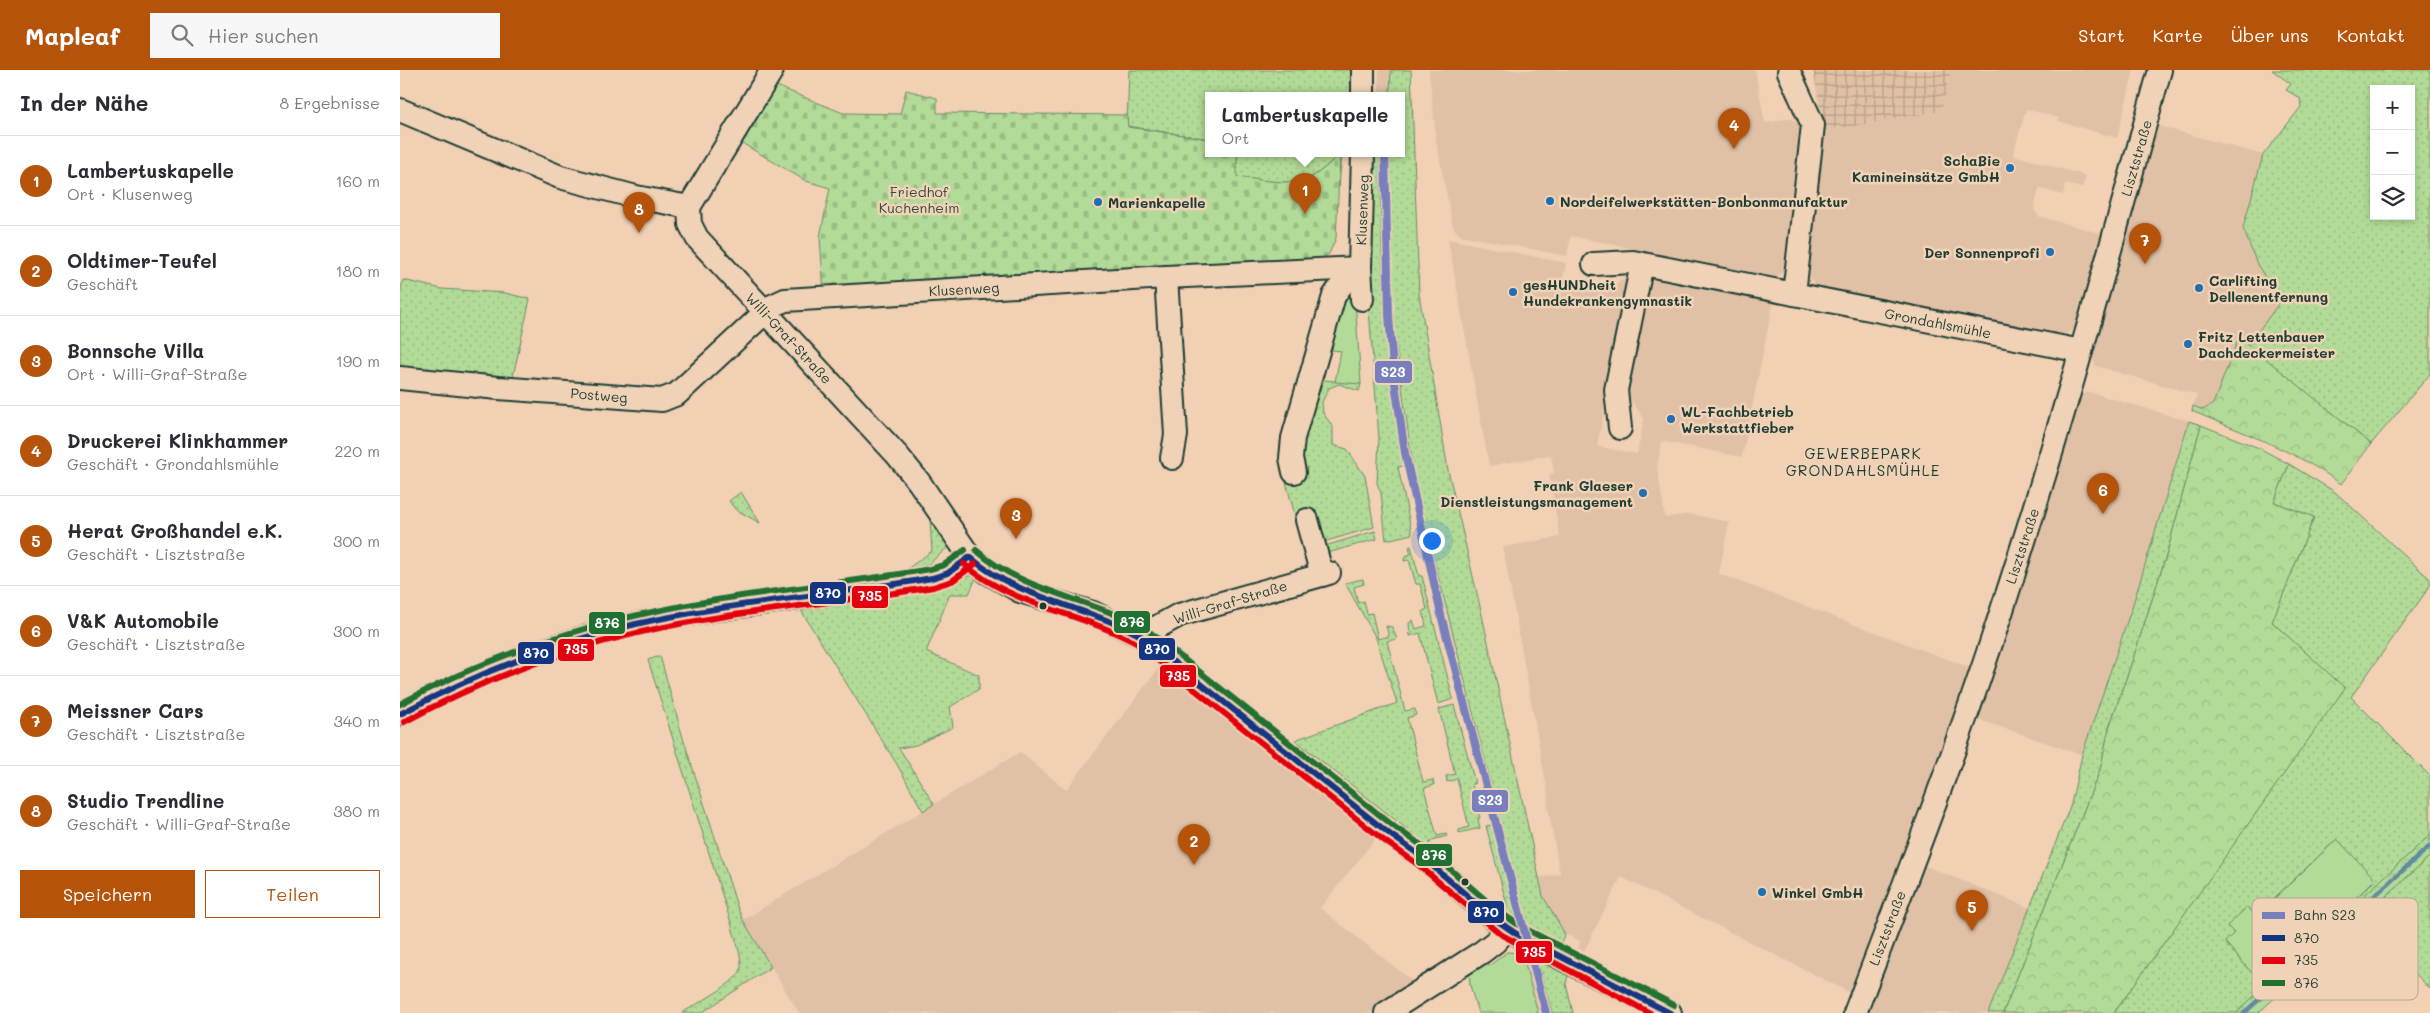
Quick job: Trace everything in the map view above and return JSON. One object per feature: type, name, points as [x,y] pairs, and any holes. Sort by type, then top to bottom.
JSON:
[{"type":"street","points":[[400,110],[560,177],[636,197],[689,207],[772,70]]},
{"type":"street","points":[[1363,70],[1363,92]]},
{"type":"street","name":"Lisztstraße","points":[[1855,1013],[1914,859],[2002,612],[2081,351],[2160,70]]},
{"type":"street","points":[[1789,72],[1813,125],[1794,294]]},
{"type":"street","name":"Klusenweg","points":[[1362,299],[1360,268],[1363,157]]},
{"type":"street","name":"Willi-Graf-Straße","points":[[689,207],[690,224],[697,238],[898,456],[919,482],[970,557],[987,572],[1008,585],[1093,613],[1141,636],[1391,835],[1409,846],[1448,876],[1484,910],[1508,928],[1532,943],[1670,1013]]},
{"type":"street","name":"Grondahlsmühle","points":[[1594,264],[1633,262],[2081,351]]},
{"type":"street","points":[[1620,428],[1616,390],[1642,264]]},
{"type":"street","points":[[1294,472],[1291,458],[1293,438],[1334,296],[1343,283],[1360,268]]},
{"type":"street","name":"Klusenweg","points":[[766,312],[778,302],[785,300],[1166,277],[1360,268]]},
{"type":"street","points":[[1166,277],[1176,435],[1172,458]]},
{"type":"street","name":"Postweg","points":[[400,378],[498,388],[623,396],[656,401],[677,394],[766,312]]},
{"type":"street","name":"Willi-Graf-Straße","points":[[1141,636],[1179,615],[1326,574],[1307,520]]},
{"type":"street","points":[[400,714],[490,672],[597,634],[737,607],[932,578],[948,573],[970,557]]},
{"type":"street","points":[[1386,1013],[1488,947],[1508,928]]},
{"type":"shaded area","points":[[1379,70],[1391,70],[1390,92],[1379,92]]},
{"type":"shaded area","points":[[1429,70],[1755,70],[1765,123],[1790,118],[1802,125],[1786,270],[1775,277],[1571,236],[1567,256],[1460,235],[1453,227],[1436,140]]},
{"type":"shaded area","points":[[1813,70],[1951,70],[1941,111],[1824,131]]},
{"type":"shaded area","points":[[1951,70],[2134,70],[2117,138],[2058,121],[2059,118],[2026,109],[2013,155],[2086,176],[2082,188],[2065,184],[2063,195],[2039,188],[2034,209],[2038,216],[2103,234],[2077,327],[2065,334],[1814,284],[1807,274],[1824,131],[1941,111]]},
{"type":"shaded area","points":[[2155,125],[2263,155],[2243,228],[2257,264],[2280,302],[2248,345],[2239,337],[2213,404],[2203,410],[2193,406],[2197,395],[2096,366],[2092,357]]},
{"type":"shaded area","points":[[1380,157],[1390,157],[1391,273],[1395,336],[1415,484],[1527,926],[1516,919],[1403,466],[1392,404],[1380,251]]},
{"type":"shaded area","points":[[1448,239],[1566,263],[1562,285],[1599,292],[1625,279],[1629,285],[1597,446],[1610,449],[1637,454],[1644,419],[1624,390],[1644,288],[1656,280],[1773,303],[1742,457],[1662,441],[1657,467],[1665,518],[1689,514],[1729,522],[1719,574],[1971,668],[1896,877],[1851,993],[1621,877],[1584,951],[1578,948],[1580,941],[1565,934],[1543,896],[1538,878],[1560,874],[1547,801],[1549,800],[1503,547],[1560,537],[1549,474],[1554,473],[1551,455],[1489,466]]},
{"type":"shaded area","points":[[2089,392],[2189,421],[2133,604],[2082,755],[1977,719],[2045,513],[2080,396]]},
{"type":"shaded area","points":[[1161,665],[1378,836],[1320,908],[1416,984],[1371,1013],[799,1013],[743,920],[1020,752],[1066,790]]},
{"type":"shaded area","points":[[1925,866],[2030,908],[1988,1013],[1868,1013]]},
{"type":"shaded area","points":[[1522,953],[1537,959],[1552,1013],[1539,1013]]},
{"type":"green space","points":[[1129,70],[1355,70],[1354,92],[1205,92],[1205,138],[1127,126]]},
{"type":"green space","points":[[1391,70],[1411,70],[1419,294],[1448,470],[1482,615],[1543,896],[1565,934],[1560,944],[1527,926],[1415,484],[1395,336],[1391,273],[1390,157],[1405,157],[1405,92],[1390,92]]},
{"type":"green space","points":[[2272,70],[2430,70],[2430,374],[2371,444],[2248,345],[2280,302],[2257,264],[2243,228],[2263,155],[2301,107],[2300,98],[2286,90],[2291,84]]},
{"type":"green space","name":"Friedhof Kuchenheim","points":[[774,85],[843,113],[900,114],[906,90],[937,98],[937,113],[1127,115],[1128,127],[1205,138],[1205,157],[1237,157],[1237,177],[1285,182],[1304,180],[1312,177],[1336,157],[1340,157],[1336,238],[1329,254],[1316,262],[824,292],[820,237],[830,188],[806,181],[740,142]]},
{"type":"green space","points":[[1237,157],[1336,157],[1311,177],[1295,182],[1264,181],[1236,177]]},
{"type":"green space","points":[[1339,157],[1342,157],[1339,187]]},
{"type":"green space","points":[[1369,157],[1380,157],[1385,310],[1392,387],[1403,466],[1398,467],[1412,534],[1386,540],[1381,493],[1377,483],[1379,438],[1369,310]]},
{"type":"green space","points":[[403,280],[442,289],[505,293],[530,299],[512,381],[400,372],[400,294]]},
{"type":"green space","points":[[1347,294],[1352,296],[1355,301],[1361,384],[1335,382],[1341,351],[1325,349]]},
{"type":"green space","points":[[2239,337],[2371,444],[2341,484],[2288,452],[2192,411],[2193,406],[2203,410],[2213,404]]},
{"type":"green space","points":[[1316,379],[1361,384],[1359,391],[1339,384],[1329,388],[1322,402],[1323,413],[1333,427],[1333,445],[1347,449],[1365,476],[1374,527],[1323,542],[1316,513],[1296,519],[1284,475],[1296,461]]},
{"type":"green space","points":[[2189,421],[2201,425],[2167,553],[2109,728],[2100,770],[2003,1013],[1988,1013],[2071,804],[2082,755],[2133,604]]},
{"type":"green space","points":[[2201,425],[2259,448],[2289,464],[2274,502],[2314,517],[2272,622],[2345,688],[2114,1013],[2003,1013],[2100,770],[2109,728],[2167,553]]},
{"type":"green space","points":[[2289,464],[2335,492],[2430,579],[2430,586],[2351,697],[2430,776],[2430,835],[2361,898],[2356,898],[2375,880],[2337,839],[2274,898],[2252,898],[2252,913],[2247,908],[2228,926],[2234,933],[2225,942],[2252,972],[2252,998],[2236,1013],[2114,1013],[2344,688],[2272,622],[2314,517],[2274,502]]},
{"type":"green space","points":[[741,492],[760,523],[735,509],[729,501]]},
{"type":"green space","points":[[930,520],[949,546],[929,564],[907,569],[932,551]]},
{"type":"green space","points":[[1375,531],[1377,539],[1327,553],[1325,546]]},
{"type":"green space","points":[[1411,546],[1419,576],[1422,576],[1453,699],[1438,704],[1420,633],[1410,636],[1409,623],[1413,620],[1416,629],[1426,626],[1423,611],[1427,609],[1420,584],[1416,584],[1409,560],[1404,561],[1405,556],[1411,554],[1409,547]]},
{"type":"green space","points":[[964,576],[977,576],[969,594],[950,594],[926,652],[979,675],[979,689],[950,707],[953,727],[916,745],[899,748],[934,804],[923,811],[898,766],[802,612],[801,603]]},
{"type":"green space","points":[[1363,579],[1364,584],[1354,587],[1358,603],[1364,601],[1367,614],[1372,613],[1378,639],[1389,636],[1386,626],[1392,627],[1397,639],[1387,641],[1405,711],[1415,709],[1416,715],[1407,718],[1423,782],[1433,780],[1434,785],[1424,788],[1437,836],[1446,834],[1447,836],[1432,840],[1428,846],[1295,740],[1397,703],[1376,638],[1345,583]]},
{"type":"green space","points":[[660,656],[683,738],[737,906],[743,920],[771,967],[701,1013],[682,1013],[716,993],[733,980],[739,974],[741,968],[740,958],[732,926],[648,660]]},
{"type":"green space","points":[[1454,705],[1475,783],[1472,784],[1480,818],[1478,819],[1480,828],[1459,833],[1459,830],[1469,827],[1457,779],[1447,782],[1446,776],[1455,774],[1439,709]]},
{"type":"green space","points":[[1492,825],[1516,919],[1503,910],[1507,905],[1486,826]]},
{"type":"green space","points":[[2430,835],[2430,856],[2384,898],[2361,898]]},
{"type":"green space","points":[[2337,839],[2375,879],[2356,898],[2275,898]]},
{"type":"green space","points":[[2430,856],[2430,989],[2418,976],[2418,898],[2385,898]]},
{"type":"green space","points":[[2247,907],[2252,912],[2251,972],[2225,942],[2234,933],[2227,926]]},
{"type":"green space","points":[[1507,952],[1522,953],[1538,1013],[1478,1013],[1470,985],[1469,971],[1486,961],[1489,966]]},
{"type":"green space","points":[[1537,959],[1568,975],[1566,984],[1573,1013],[1552,1013]]},
{"type":"green space","points":[[2252,998],[2252,1000],[2272,1000],[2258,1013],[2236,1013]]},
{"type":"waterway","points":[[2372,898],[2430,846]]},
{"type":"waterway","points":[[2244,1013],[2258,1000]]},
{"type":"rail line","name":"S23","points":[[1385,157],[1389,315],[1393,369],[1405,453],[1442,619],[1546,1013]]},
{"type":"transit line","name":"876","points":[[400,704],[456,676],[514,652],[573,632],[634,616],[707,601],[930,569],[944,565],[965,550]]},
{"type":"transit line","name":"876","points":[[976,550],[995,564],[1036,586],[1125,618],[1146,629],[1396,828],[1427,849],[1497,910],[1520,926],[1674,1005]]},
{"type":"transit line","name":"870","points":[[970,557],[989,571],[1031,593],[1120,625],[1141,636],[1391,835],[1421,856],[1492,917],[1515,933],[1670,1013]]},
{"type":"transit line","name":"870","points":[[400,714],[486,673],[575,640],[673,616],[932,578],[948,573],[970,557]]},
{"type":"transit line","name":"735","points":[[964,564],[1004,590],[1026,600],[1115,632],[1136,643],[1386,842],[1416,863],[1502,935],[1650,1013]]},
{"type":"transit line","name":"735","points":[[404,722],[489,681],[577,649],[637,633],[711,618],[933,587],[952,581],[975,564]]},
{"type":"place","name":"Druckerei Klinkhammer","points":[[1734,149]]},
{"type":"place","name":"SchaBie Kamineinsätze GmbH","points":[[2010,168]]},
{"type":"place","name":"Nordeifelwerkstätten-Bonbonmanufaktur","points":[[1550,201]]},
{"type":"place","name":"Marienkapelle","points":[[1098,202]]},
{"type":"place","name":"Lambertuskapelle","points":[[1305,214]]},
{"type":"place","name":"Studio Trendline","points":[[639,233]]},
{"type":"place","name":"Der Sonnenprofi","points":[[2050,252]]},
{"type":"place","name":"Meissner Cars","points":[[2145,264]]},
{"type":"place","name":"Carlifting Dellenentfernung","points":[[2199,288]]},
{"type":"place","name":"gesHUNDheit Hundekrankengymnastik","points":[[1513,292]]},
{"type":"place","name":"Fritz Lettenbauer Dachdeckermeister","points":[[2188,344]]},
{"type":"place","name":"WL-Fachbetrieb Werkstattfieber","points":[[1671,419]]},
{"type":"place","name":"Frank Glaeser Dienstleistungsmanagement","points":[[1643,493]]},
{"type":"place","name":"V&K Automobile","points":[[2103,514]]},
{"type":"place","name":"Bonnsche Villa","points":[[1016,539]]},
{"type":"place","name":"Oldtimer-Teufel","points":[[1194,865]]},
{"type":"place","name":"Winkel GmbH","points":[[1762,892]]},
{"type":"place","name":"Herat Großhandel e.K.","points":[[1972,931]]},
{"type":"district","name":"GEWERBEPARK GRONDAHLSMÜHLE","points":[[1863,462]]}]
